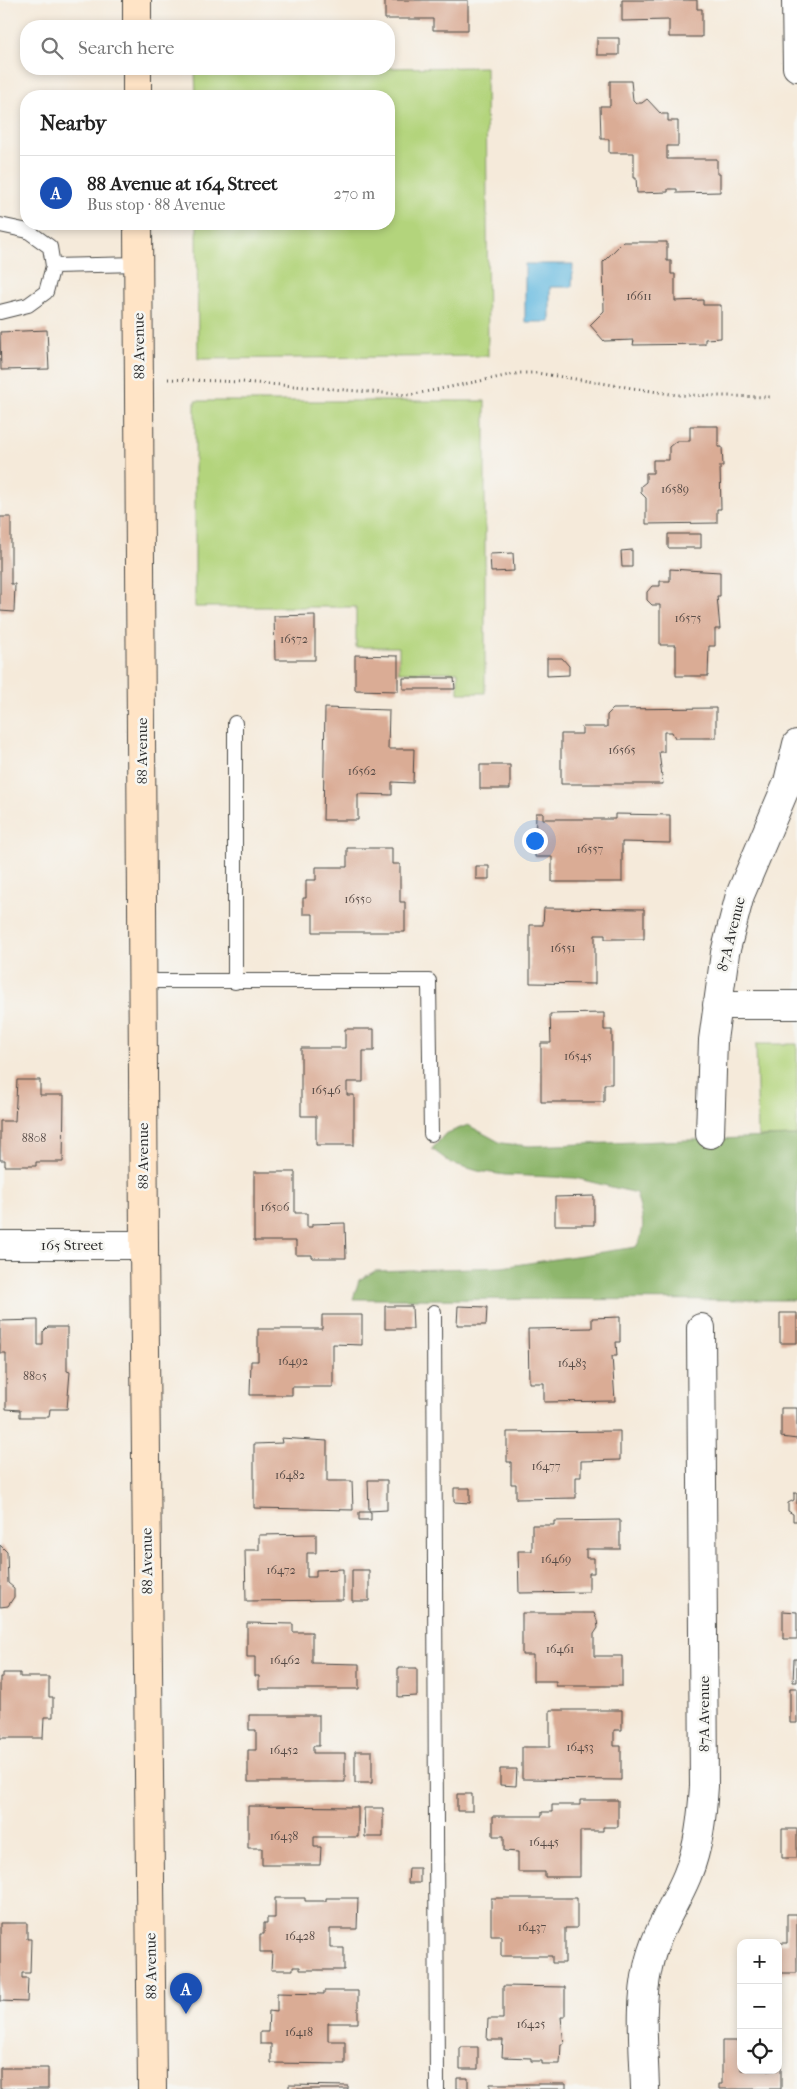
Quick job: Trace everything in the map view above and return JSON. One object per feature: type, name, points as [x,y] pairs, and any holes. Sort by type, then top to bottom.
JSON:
[{"type":"main road","points":[[137,0],[137,20]]},
{"type":"main road","points":[[137,75],[137,90]]},
{"type":"main road","name":"88 Avenue","points":[[138,230],[144,1245],[152,2089]]},
{"type":"street","points":[[796,0],[797,67]]},
{"type":"street","name":"87A Avenue","points":[[710,1134],[710,1087],[717,1005],[725,953],[738,904],[757,852],[788,782],[797,744]]},
{"type":"street","points":[[717,1005],[797,1005]]},
{"type":"street","name":"165 Street","points":[[0,1245],[144,1245]]},
{"type":"street","name":"87A Avenue","points":[[645,2089],[644,2001],[648,1967],[661,1928],[691,1866],[699,1834],[704,1786],[701,1328]]},
{"type":"lane","points":[[0,225],[20,229]]},
{"type":"lane","points":[[0,312],[28,305],[46,292],[53,266],[50,247],[28,231],[23,230]]},
{"type":"lane","points":[[53,266],[139,264]]},
{"type":"lane","points":[[234,724],[235,982]]},
{"type":"lane","points":[[143,981],[429,981],[431,1134]]},
{"type":"lane","points":[[434,1312],[437,2089]]},
{"type":"path","points":[[167,379],[249,382],[410,395],[520,373],[537,373],[676,395],[771,397]]},
{"type":"green space","points":[[486,67],[488,356],[198,359],[197,230],[395,230],[395,90],[196,90],[195,75],[395,75],[395,68]]},
{"type":"green space","points":[[195,401],[485,401],[485,693],[458,693],[458,672],[399,672],[399,647],[356,647],[356,607],[195,607]]},
{"type":"green space","points":[[756,1044],[797,1044],[797,1136],[758,1137]]},
{"type":"green space","points":[[468,1125],[501,1143],[529,1146],[797,1136],[797,1300],[353,1299],[359,1280],[375,1271],[502,1267],[636,1247],[643,1227],[636,1193],[575,1178],[505,1175],[478,1171],[451,1163],[432,1149],[445,1134]]},
{"type":"water","points":[[525,264],[573,264],[572,287],[550,287],[550,322],[525,322]]},
{"type":"building","points":[[385,0],[468,0],[468,30],[433,30],[433,19],[385,19]]},
{"type":"building","points":[[622,0],[697,0],[697,9],[702,9],[702,37],[669,37],[669,20],[622,21]]},
{"type":"building","points":[[597,38],[619,38],[619,55],[597,55]]},
{"type":"building","points":[[610,81],[631,81],[633,100],[636,103],[642,103],[647,99],[661,114],[668,114],[668,121],[678,121],[678,146],[667,146],[667,159],[717,159],[717,174],[720,174],[720,192],[677,193],[677,189],[668,189],[668,192],[637,193],[636,178],[634,178],[634,153],[609,153],[609,139],[601,139],[600,106],[610,106]]},
{"type":"building","points":[[623,242],[667,242],[667,261],[671,261],[671,274],[675,274],[675,301],[703,300],[703,305],[721,305],[721,338],[705,339],[705,344],[633,345],[634,340],[604,341],[590,325],[604,311],[603,262]]},
{"type":"building","points":[[47,330],[49,369],[1,370],[0,332]]},
{"type":"building","points":[[690,426],[718,426],[718,447],[722,447],[723,466],[720,466],[721,509],[717,509],[717,523],[646,524],[646,498],[641,493],[641,486],[646,482],[646,473],[653,473],[653,460],[669,460],[669,447],[676,441],[690,441]]},
{"type":"building","points":[[0,517],[11,517],[11,584],[15,584],[14,612],[0,611]]},
{"type":"building","points":[[668,534],[701,534],[701,548],[668,548]]},
{"type":"building","points":[[632,550],[632,567],[622,567],[621,551]]},
{"type":"building","points":[[513,553],[514,571],[491,572],[490,554]]},
{"type":"building","points":[[670,569],[720,572],[720,596],[717,596],[720,629],[715,629],[715,646],[709,646],[708,676],[676,676],[676,645],[660,645],[660,605],[652,605],[647,600],[647,592],[652,586],[660,586],[660,581],[670,581]]},
{"type":"building","points":[[315,615],[315,660],[275,660],[274,616]]},
{"type":"building","points":[[355,655],[398,656],[398,691],[355,690]]},
{"type":"building","points":[[547,658],[562,658],[569,666],[569,675],[547,676]]},
{"type":"building","points":[[403,678],[454,678],[455,689],[403,689]]},
{"type":"building","points":[[325,708],[389,710],[388,749],[414,749],[413,783],[392,782],[392,795],[358,794],[358,820],[323,820]]},
{"type":"building","points":[[716,708],[716,738],[675,738],[672,732],[664,732],[664,752],[659,752],[663,784],[561,784],[561,734],[582,734],[582,727],[607,727],[607,715],[613,709]]},
{"type":"building","points":[[480,765],[510,765],[510,789],[480,789]]},
{"type":"building","points":[[536,813],[543,813],[543,819],[615,819],[615,814],[670,815],[670,843],[622,842],[622,882],[552,882],[552,857],[535,857]]},
{"type":"building","points":[[347,848],[392,848],[392,864],[400,864],[400,902],[405,902],[405,932],[313,932],[313,914],[303,914],[303,898],[306,898],[306,880],[316,880],[316,867],[347,867]]},
{"type":"building","points":[[476,866],[489,866],[489,879],[476,879]]},
{"type":"building","points":[[544,908],[644,909],[644,939],[605,939],[605,935],[595,935],[595,984],[530,983],[530,925],[543,925]]},
{"type":"building","points":[[604,1013],[604,1030],[612,1030],[612,1084],[604,1084],[604,1102],[541,1102],[541,1043],[551,1043],[550,1014]]},
{"type":"building","points":[[345,1029],[374,1029],[374,1051],[363,1051],[363,1082],[347,1082],[347,1095],[354,1095],[354,1145],[316,1145],[316,1116],[301,1116],[301,1048],[345,1048]]},
{"type":"building","points":[[17,1080],[40,1080],[40,1095],[64,1095],[63,1162],[36,1162],[36,1166],[5,1166],[5,1160],[0,1160],[0,1121],[15,1121]]},
{"type":"building","points":[[254,1172],[295,1172],[295,1213],[307,1213],[307,1227],[312,1227],[312,1224],[345,1223],[346,1258],[312,1258],[312,1255],[296,1255],[296,1241],[254,1241]]},
{"type":"building","points":[[594,1196],[594,1225],[555,1225],[555,1197]]},
{"type":"building","points":[[385,1306],[412,1306],[413,1329],[385,1329]]},
{"type":"building","points":[[458,1306],[487,1307],[486,1325],[457,1325]]},
{"type":"building","points":[[780,1313],[797,1313],[797,1343],[780,1343]]},
{"type":"building","points":[[322,1315],[362,1315],[362,1345],[333,1344],[333,1387],[292,1387],[292,1395],[250,1395],[251,1361],[258,1361],[258,1329],[322,1329]]},
{"type":"building","points":[[620,1317],[620,1342],[616,1342],[617,1356],[612,1356],[615,1401],[544,1402],[544,1383],[529,1383],[528,1329],[592,1328],[592,1318]]},
{"type":"building","points":[[38,1320],[38,1345],[43,1345],[43,1332],[48,1327],[67,1327],[67,1371],[70,1372],[67,1409],[50,1409],[49,1417],[20,1417],[20,1410],[6,1409],[6,1353],[0,1353],[0,1321]]},
{"type":"building","points":[[781,1408],[797,1408],[797,1439],[781,1437]]},
{"type":"building","points":[[620,1431],[620,1460],[581,1461],[581,1477],[576,1477],[576,1498],[516,1499],[516,1484],[511,1484],[511,1462],[507,1462],[507,1432]]},
{"type":"building","points":[[281,1438],[327,1441],[327,1481],[352,1481],[353,1510],[254,1508],[254,1444],[282,1443]]},
{"type":"building","points":[[368,1480],[387,1480],[387,1510],[369,1511]]},
{"type":"building","points":[[454,1488],[470,1488],[470,1503],[454,1502]]},
{"type":"building","points":[[794,1493],[797,1493],[797,1521],[793,1521],[793,1514],[788,1511],[788,1503],[794,1500]]},
{"type":"building","points":[[359,1512],[371,1512],[371,1520],[359,1520]]},
{"type":"building","points":[[620,1520],[620,1549],[586,1549],[586,1558],[594,1558],[594,1573],[589,1573],[589,1592],[519,1593],[518,1551],[532,1551],[532,1525],[554,1525],[554,1521]]},
{"type":"building","points":[[316,1534],[316,1553],[307,1553],[307,1577],[316,1577],[316,1570],[343,1569],[343,1600],[246,1601],[245,1550],[259,1550],[259,1535]]},
{"type":"building","points":[[0,1545],[7,1552],[8,1583],[14,1588],[14,1597],[8,1606],[0,1607]]},
{"type":"building","points":[[352,1570],[369,1570],[369,1601],[352,1601]]},
{"type":"building","points":[[783,1611],[797,1612],[797,1639],[783,1639]]},
{"type":"building","points":[[522,1613],[594,1613],[598,1628],[594,1634],[594,1656],[622,1656],[622,1686],[556,1686],[556,1681],[533,1681],[533,1655],[522,1655]]},
{"type":"building","points":[[247,1623],[293,1624],[293,1632],[312,1632],[312,1663],[359,1664],[359,1689],[259,1689],[259,1676],[255,1676],[255,1657],[247,1657]]},
{"type":"building","points":[[794,1659],[797,1659],[797,1682],[793,1682]]},
{"type":"building","points":[[398,1668],[417,1668],[417,1696],[398,1697]]},
{"type":"building","points":[[3,1673],[20,1673],[20,1677],[49,1677],[49,1697],[53,1697],[53,1717],[44,1717],[43,1738],[0,1738],[0,1677],[3,1677]]},
{"type":"building","points":[[790,1688],[797,1688],[797,1723],[790,1723]]},
{"type":"building","points":[[550,1710],[622,1710],[622,1730],[614,1730],[614,1746],[621,1746],[621,1780],[522,1779],[522,1747],[550,1747]]},
{"type":"building","points":[[249,1715],[319,1715],[319,1746],[313,1746],[313,1753],[345,1753],[345,1782],[248,1782],[248,1750],[256,1750],[256,1730],[249,1730]]},
{"type":"building","points":[[355,1751],[372,1751],[372,1783],[355,1783]]},
{"type":"building","points":[[500,1769],[517,1769],[516,1786],[500,1785]]},
{"type":"building","points":[[457,1794],[472,1794],[472,1811],[457,1811]]},
{"type":"building","points":[[580,1800],[618,1800],[618,1827],[603,1827],[603,1831],[580,1831],[580,1877],[545,1877],[545,1872],[518,1872],[518,1852],[504,1851],[504,1836],[493,1836],[493,1816],[542,1816],[542,1812],[552,1812],[552,1805],[580,1805]]},
{"type":"building","points":[[248,1806],[358,1807],[358,1837],[314,1837],[314,1847],[321,1847],[320,1865],[262,1865],[262,1848],[248,1848]]},
{"type":"building","points":[[364,1808],[383,1808],[383,1837],[365,1837]]},
{"type":"building","points":[[782,1829],[797,1829],[797,1858],[782,1858]]},
{"type":"building","points":[[409,1868],[420,1868],[420,1883],[408,1883]]},
{"type":"building","points":[[275,1898],[305,1898],[305,1901],[326,1901],[326,1898],[358,1898],[357,1929],[330,1929],[330,1948],[344,1948],[344,1970],[300,1970],[300,1967],[293,1967],[293,1970],[271,1970],[272,1952],[260,1952],[260,1934],[264,1934],[264,1923],[267,1923],[267,1918],[275,1918]]},
{"type":"building","points":[[491,1898],[577,1898],[577,1928],[565,1928],[565,1963],[552,1963],[552,1956],[501,1956],[501,1936],[491,1936]]},
{"type":"building","points":[[787,1914],[797,1914],[797,1973],[782,1973],[782,1943],[787,1943]]},
{"type":"building","points":[[0,1923],[27,1923],[27,1939],[31,1939],[30,1973],[22,1973],[22,1978],[28,1978],[27,2002],[0,2001]]},
{"type":"building","points":[[503,1986],[565,1987],[565,2017],[561,2017],[564,2044],[561,2044],[560,2064],[542,2064],[542,2061],[531,2061],[531,2058],[502,2057],[503,2040],[487,2040],[488,2019],[503,2019]]},
{"type":"building","points":[[324,1991],[358,1991],[358,2023],[328,2023],[328,2041],[345,2041],[345,2064],[271,2063],[271,2044],[260,2044],[260,2032],[268,2032],[269,2011],[277,2012],[277,1993],[324,1994]]},
{"type":"building","points":[[722,2041],[737,2041],[737,2074],[781,2074],[781,2089],[719,2089],[719,2084],[722,2084]]},
{"type":"building","points":[[460,2047],[478,2047],[478,2069],[460,2069]]},
{"type":"building","points":[[0,2068],[48,2068],[48,2089],[0,2089]]},
{"type":"building","points":[[457,2078],[468,2078],[468,2089],[457,2089]]},
{"type":"building","points":[[490,2084],[566,2084],[566,2089],[490,2089]]},
{"type":"building","points":[[289,2085],[348,2086],[348,2089],[289,2089]]},
{"type":"place","name":"88 Avenue at 164 Street","points":[[186,2014]]}]
